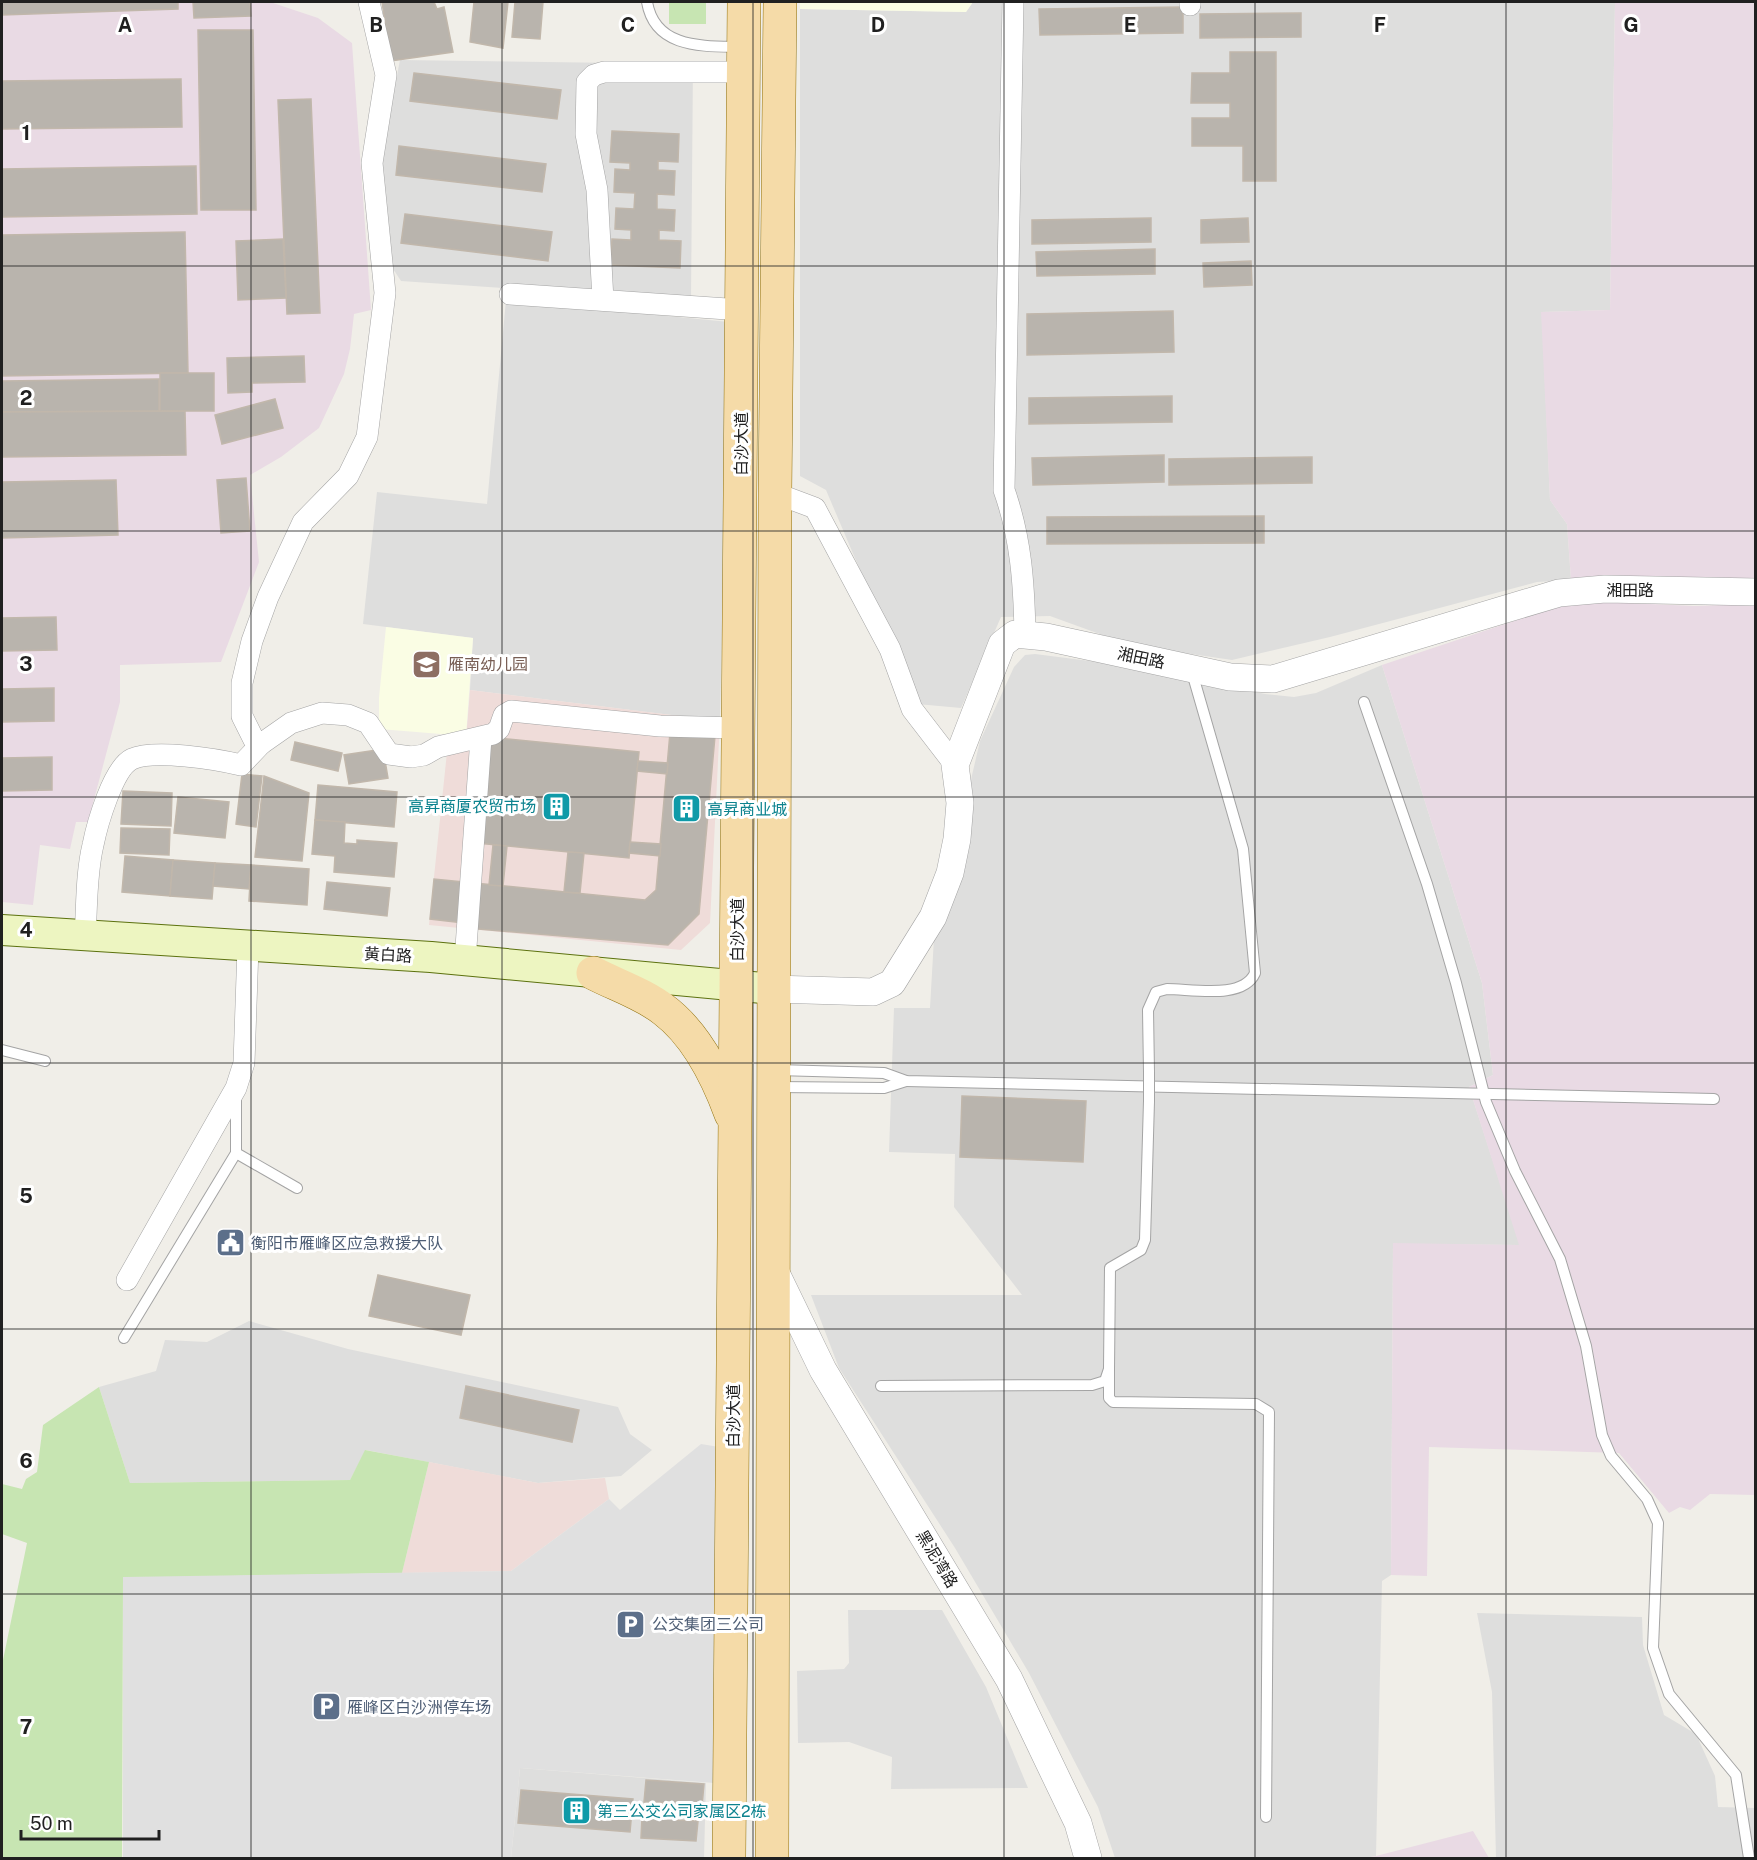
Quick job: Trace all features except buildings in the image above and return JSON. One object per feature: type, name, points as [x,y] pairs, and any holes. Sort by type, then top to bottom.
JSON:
[{"type":"main road","name":"白沙大道","points":[[729,1858],[744,2]]},
{"type":"main road","points":[[772,1858],[775,493],[780,2]]},
{"type":"main road","name":"黄白路","points":[[2,930],[465,961],[773,989]]},
{"type":"main road","points":[[593,973],[663,1010],[678,1025],[700,1049],[722,1090],[735,1126]]},
{"type":"street","points":[[261,744],[254,740],[242,716],[242,683],[252,641],[268,597],[303,522],[348,476],[367,437],[385,293],[372,163],[386,75],[369,2]]},
{"type":"street","points":[[773,989],[873,993],[892,983],[933,917],[950,873],[957,839],[960,803],[955,765],[1002,644],[1015,634],[1025,633],[1024,575],[1016,524],[1004,490],[1012,2]]},
{"type":"street","points":[[603,300],[597,190],[586,134],[587,82],[594,75],[604,72],[744,60]]},
{"type":"street","points":[[510,294],[742,310]]},
{"type":"street","points":[[775,493],[815,508],[890,649],[912,709],[955,765]]},
{"type":"street","name":"湘田路","points":[[1025,633],[1230,677],[1273,679],[1559,593],[1605,589],[1755,592]]},
{"type":"street","points":[[85,936],[92,846],[115,777],[131,760],[142,757],[205,756],[241,765],[261,744],[291,723],[322,713],[348,715],[368,723],[389,754],[400,757],[424,755],[438,747],[481,738],[497,732],[504,715],[514,711],[660,726],[738,728]]},
{"type":"street","points":[[465,961],[481,738]]},
{"type":"street","points":[[127,1281],[237,1088],[244,1063],[248,947]]},
{"type":"street","name":"黑泥湾路","points":[[773,1265],[823,1370],[1009,1679],[1078,1823],[1088,1858]]},
{"type":"lane","points":[[648,2],[656,26],[668,36],[683,44],[744,60]]},
{"type":"lane","points":[[1191,669],[1243,849],[1255,973],[1252,981],[1236,990],[1167,989],[1156,992],[1148,1010],[1149,1101],[1145,1240],[1141,1250],[1110,1268],[1109,1398],[1113,1402],[1256,1404],[1269,1412],[1266,1817]]},
{"type":"lane","points":[[1364,702],[1427,884],[1456,983],[1484,1094],[1515,1171],[1560,1259],[1586,1346],[1602,1435],[1611,1456],[1647,1499],[1658,1523],[1653,1648],[1669,1694],[1736,1775],[1749,1858]]},
{"type":"lane","points":[[2,1050],[45,1061]]},
{"type":"lane","points":[[773,1079],[884,1073],[906,1081],[1714,1099]]},
{"type":"lane","points":[[773,1079],[884,1088],[906,1081]]},
{"type":"lane","points":[[124,1338],[236,1153],[237,1088]]},
{"type":"lane","points":[[236,1153],[297,1188]]},
{"type":"lane","points":[[881,1386],[1098,1385],[1105,1381],[1109,1369]]},
{"type":"shaded area","points":[[2,2],[270,2],[318,18],[352,43],[371,310],[354,314],[350,349],[344,374],[319,428],[281,457],[250,475],[259,562],[221,662],[120,665],[120,702],[88,822],[76,822],[70,849],[40,845],[33,905],[2,902]]},
{"type":"shaded area","points":[[800,2],[973,2],[966,12],[800,9]]},
{"type":"shaded area","points":[[973,2],[1615,2],[1610,310],[1542,312],[1550,500],[1567,524],[1571,580],[1537,582],[1330,637],[1232,660],[1130,645],[1050,616],[1001,617],[961,708],[917,704],[826,490],[800,476],[800,9],[966,12]]},
{"type":"shaded area","points":[[1615,2],[1755,2],[1755,582],[1571,580],[1567,524],[1550,500],[1541,312],[1610,310]]},
{"type":"shaded area","points":[[400,60],[693,64],[691,301],[401,281],[384,255],[380,163]]},
{"type":"shaded area","points":[[506,300],[729,322],[720,721],[470,690],[473,638],[363,624],[377,492],[487,504]]},
{"type":"shaded area","points":[[1606,602],[1694,606],[1755,604],[1755,1495],[1710,1494],[1690,1510],[1680,1507],[1669,1513],[1619,1453],[1429,1447],[1427,1576],[1391,1575],[1393,1243],[1519,1245],[1469,1087],[1493,1075],[1482,983],[1382,665],[1565,604]]},
{"type":"shaded area","name":"雁南幼儿园","points":[[386,627],[473,638],[466,736],[379,729],[379,698]]},
{"type":"shaded area","points":[[1035,654],[1129,666],[1265,694],[1294,697],[1316,693],[1382,665],[1482,983],[1493,1075],[1469,1087],[1520,1245],[1393,1244],[1391,1575],[1382,1581],[1376,1856],[1366,1858],[1115,1858],[1098,1807],[1029,1673],[955,1548],[839,1368],[811,1295],[1022,1295],[954,1207],[955,1154],[889,1152],[894,1008],[930,1008],[934,938],[980,741],[1014,667],[1025,655]]},
{"type":"shaded area","points":[[470,690],[720,721],[710,923],[681,950],[429,925],[447,752],[465,752]]},
{"type":"shaded area","points":[[249,1321],[348,1349],[618,1407],[630,1434],[652,1450],[621,1476],[538,1483],[366,1450],[350,1480],[130,1483],[99,1387],[156,1371],[165,1340],[207,1342]]},
{"type":"shaded area","name":"雁峰区白沙洲停车场","points":[[701,1444],[719,1447],[714,1783],[520,1768],[511,1858],[123,1858],[123,1577],[511,1571],[609,1499],[620,1510]]},
{"type":"shaded area","points":[[429,1462],[538,1483],[605,1478],[609,1499],[511,1571],[402,1573]]},
{"type":"shaded area","points":[[848,1610],[942,1610],[986,1687],[1028,1788],[891,1789],[892,1757],[849,1742],[798,1743],[797,1671],[844,1669],[849,1663]]},
{"type":"shaded area","points":[[1477,1613],[1642,1617],[1643,1645],[1664,1715],[1696,1734],[1715,1776],[1718,1807],[1755,1808],[1755,1858],[1496,1858],[1492,1692]]},
{"type":"shaded area","points":[[520,1768],[706,1783],[704,1858],[511,1858]]},
{"type":"shaded area","points":[[1473,1831],[1489,1858],[1366,1858],[1376,1856]]},
{"type":"green space","points":[[669,2],[706,2],[706,24],[669,24]]},
{"type":"green space","points":[[99,1387],[130,1483],[350,1480],[365,1450],[429,1462],[402,1573],[123,1578],[122,1858],[2,1858],[2,1665],[27,1543],[2,1534],[2,1484],[22,1489],[26,1479],[37,1472],[43,1425]]},
{"type":"place","name":"雁南幼儿园","points":[[427,664]]},
{"type":"place","name":"高昇商厦农贸市场","points":[[557,806]]},
{"type":"place","name":"高昇商业城","points":[[686,809]]},
{"type":"place","name":"衡阳市雁峰区应急救援大队","points":[[230,1243]]},
{"type":"place","name":"公交集团三公司","points":[[631,1624]]},
{"type":"place","name":"雁峰区白沙洲停车场","points":[[326,1707]]},
{"type":"place","name":"第三公交公司家属区2栋","points":[[576,1811]]}]
